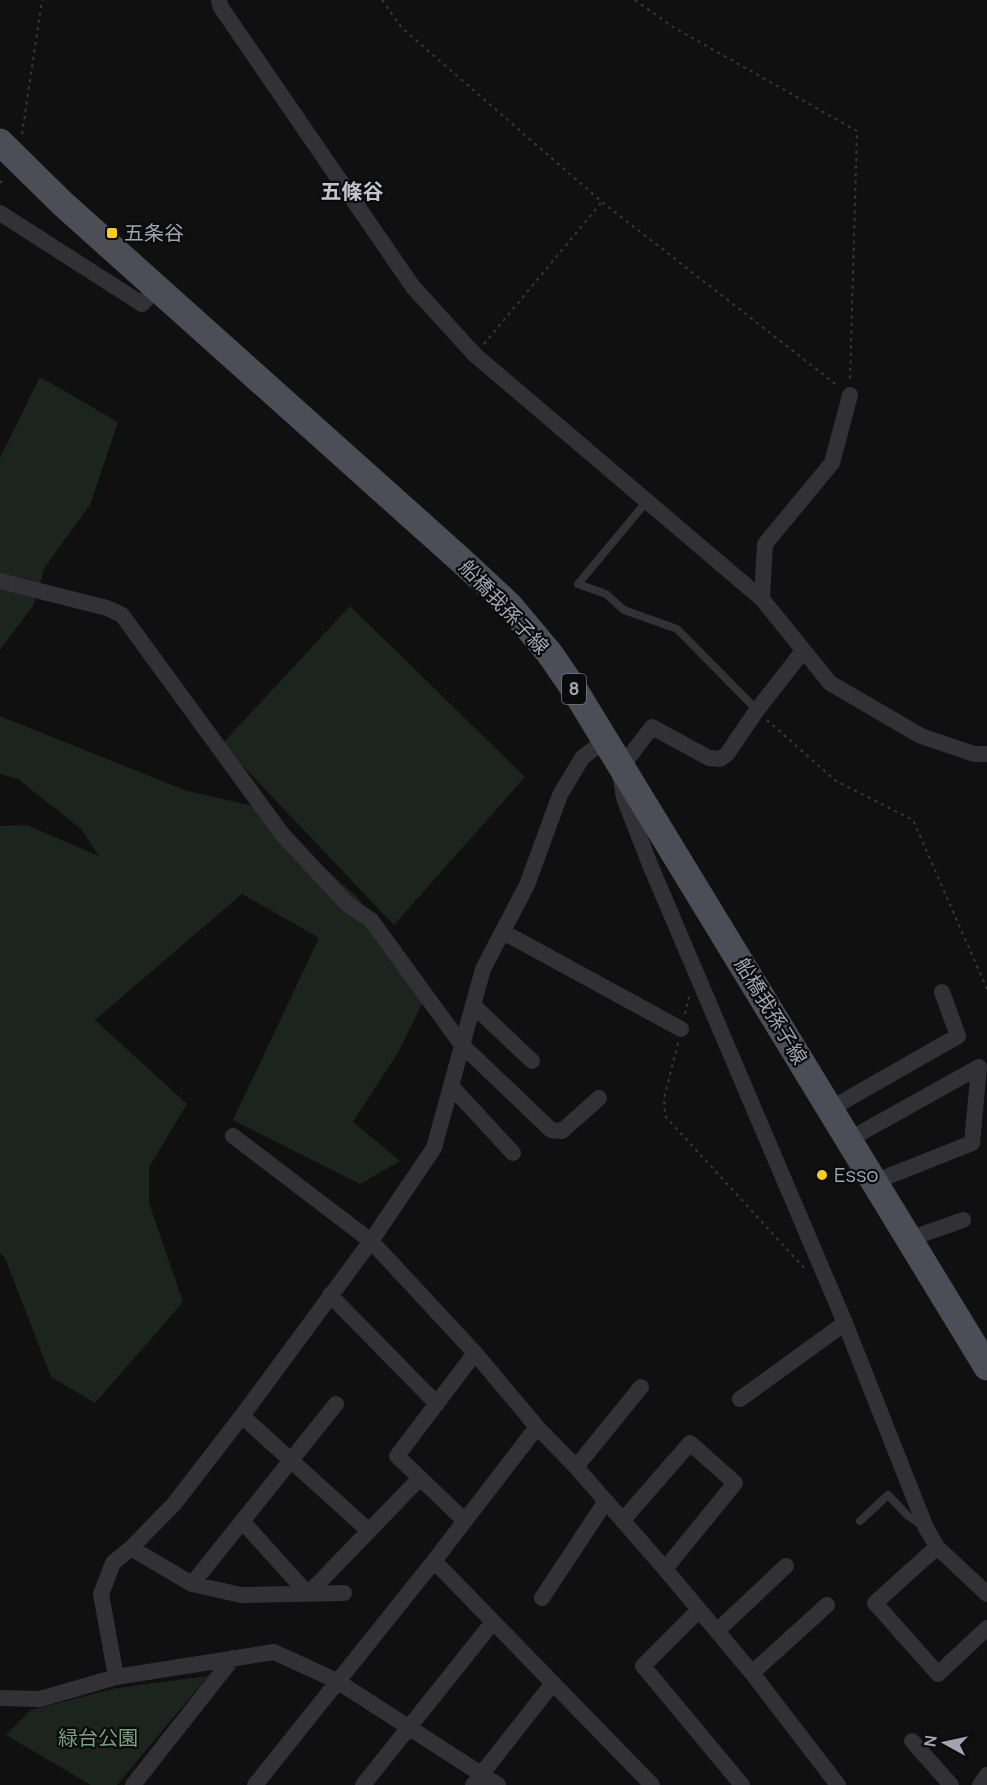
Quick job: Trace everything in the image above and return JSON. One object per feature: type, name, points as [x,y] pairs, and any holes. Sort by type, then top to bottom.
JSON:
[{"type":"main road","name":"船橋我孫子線","points":[[9,152],[157,288],[411,514],[509,605],[550,654],[612,751],[987,1367]]},
{"type":"street","points":[[219,0],[220,6],[413,287],[475,355],[762,599],[830,683],[921,736],[974,754],[987,754]]},
{"type":"street","points":[[0,213],[142,304],[157,288]]},
{"type":"street","points":[[762,599],[765,544],[832,463],[850,395]]},
{"type":"street","points":[[0,581],[107,608],[122,615],[282,834],[348,905],[371,920],[462,1045],[551,1130],[562,1131],[599,1098]]},
{"type":"street","points":[[116,1677],[101,1594],[113,1563],[131,1548],[174,1503],[242,1416],[371,1242],[434,1148],[483,969],[527,885],[560,795],[582,758],[612,751],[629,757],[652,727],[709,758],[720,759],[728,754],[757,710],[803,651]]},
{"type":"street","points":[[612,751],[624,798],[651,867],[845,1323],[926,1528],[937,1547],[987,1594]]},
{"type":"street","points":[[502,932],[681,1029]]},
{"type":"street","points":[[830,1109],[958,1036],[942,992]]},
{"type":"street","points":[[473,1005],[532,1061]]},
{"type":"street","points":[[848,1140],[979,1067],[972,1143],[874,1182]]},
{"type":"street","points":[[451,1086],[513,1153]]},
{"type":"street","points":[[233,1136],[371,1242],[475,1353],[537,1427],[623,1520],[717,1630],[838,1785]]},
{"type":"street","points":[[909,1239],[963,1220]]},
{"type":"street","points":[[330,1295],[437,1404]]},
{"type":"street","points":[[740,1399],[845,1323]]},
{"type":"street","points":[[465,1521],[397,1456],[475,1353]]},
{"type":"street","points":[[576,1467],[641,1387]]},
{"type":"street","points":[[192,1584],[336,1404]]},
{"type":"street","points":[[242,1416],[369,1531]]},
{"type":"street","points":[[255,1785],[434,1561],[537,1427]]},
{"type":"street","points":[[623,1520],[690,1443],[735,1483],[665,1569]]},
{"type":"street","points":[[308,1594],[420,1478]]},
{"type":"street","points":[[542,1598],[606,1501]]},
{"type":"street","points":[[242,1521],[308,1594]]},
{"type":"street","points":[[937,1547],[875,1603],[938,1674],[987,1628]]},
{"type":"street","points":[[131,1548],[192,1584],[241,1595],[344,1593]]},
{"type":"street","points":[[434,1561],[652,1785]]},
{"type":"street","points":[[717,1630],[786,1566]]},
{"type":"street","points":[[752,1673],[827,1605]]},
{"type":"street","points":[[699,1610],[643,1665],[742,1785]]},
{"type":"street","points":[[363,1785],[493,1622]]},
{"type":"street","points":[[0,1698],[40,1699],[116,1677],[274,1652],[337,1681],[408,1727],[477,1780],[498,1785]]},
{"type":"street","points":[[133,1785],[233,1658]]},
{"type":"street","points":[[477,1780],[553,1683]]},
{"type":"street","points":[[912,1741],[951,1785]]},
{"type":"street","points":[[980,1785],[987,1774]]},
{"type":"lane","points":[[648,501],[578,584],[606,594],[624,610],[677,629],[757,710]]},
{"type":"lane","points":[[861,1521],[888,1495],[908,1516],[926,1528]]},
{"type":"path","points":[[0,183],[9,152],[42,0]]},
{"type":"path","points":[[382,0],[402,28],[602,202],[850,395]]},
{"type":"path","points":[[635,0],[673,27],[857,130],[850,395]]},
{"type":"path","points":[[475,355],[602,202]]},
{"type":"path","points":[[757,710],[836,781],[913,820],[987,989]]},
{"type":"path","points":[[695,970],[664,1098],[665,1116],[806,1270]]},
{"type":"green space","points":[[40,377],[118,422],[90,505],[45,567],[33,606],[0,650],[0,458]]},
{"type":"green space","points":[[350,606],[525,777],[394,925],[222,744]]},
{"type":"green space","points":[[0,716],[184,790],[257,807],[357,897],[429,990],[399,1051],[353,1122],[400,1161],[360,1184],[233,1120],[319,938],[242,894],[95,1020],[187,1104],[149,1167],[149,1203],[183,1302],[95,1403],[51,1377],[5,1258],[0,1253],[0,826],[27,825],[99,856],[81,829],[18,779],[0,774]]},
{"type":"green space","name":"緑台公園","points":[[208,1676],[117,1785],[91,1785],[6,1735],[31,1710],[117,1688]]},
{"type":"place","name":"五条谷","points":[[112,233]]},
{"type":"place","name":"Esso","points":[[822,1175]]},
{"type":"district","name":"五條谷","points":[[352,192]]}]
